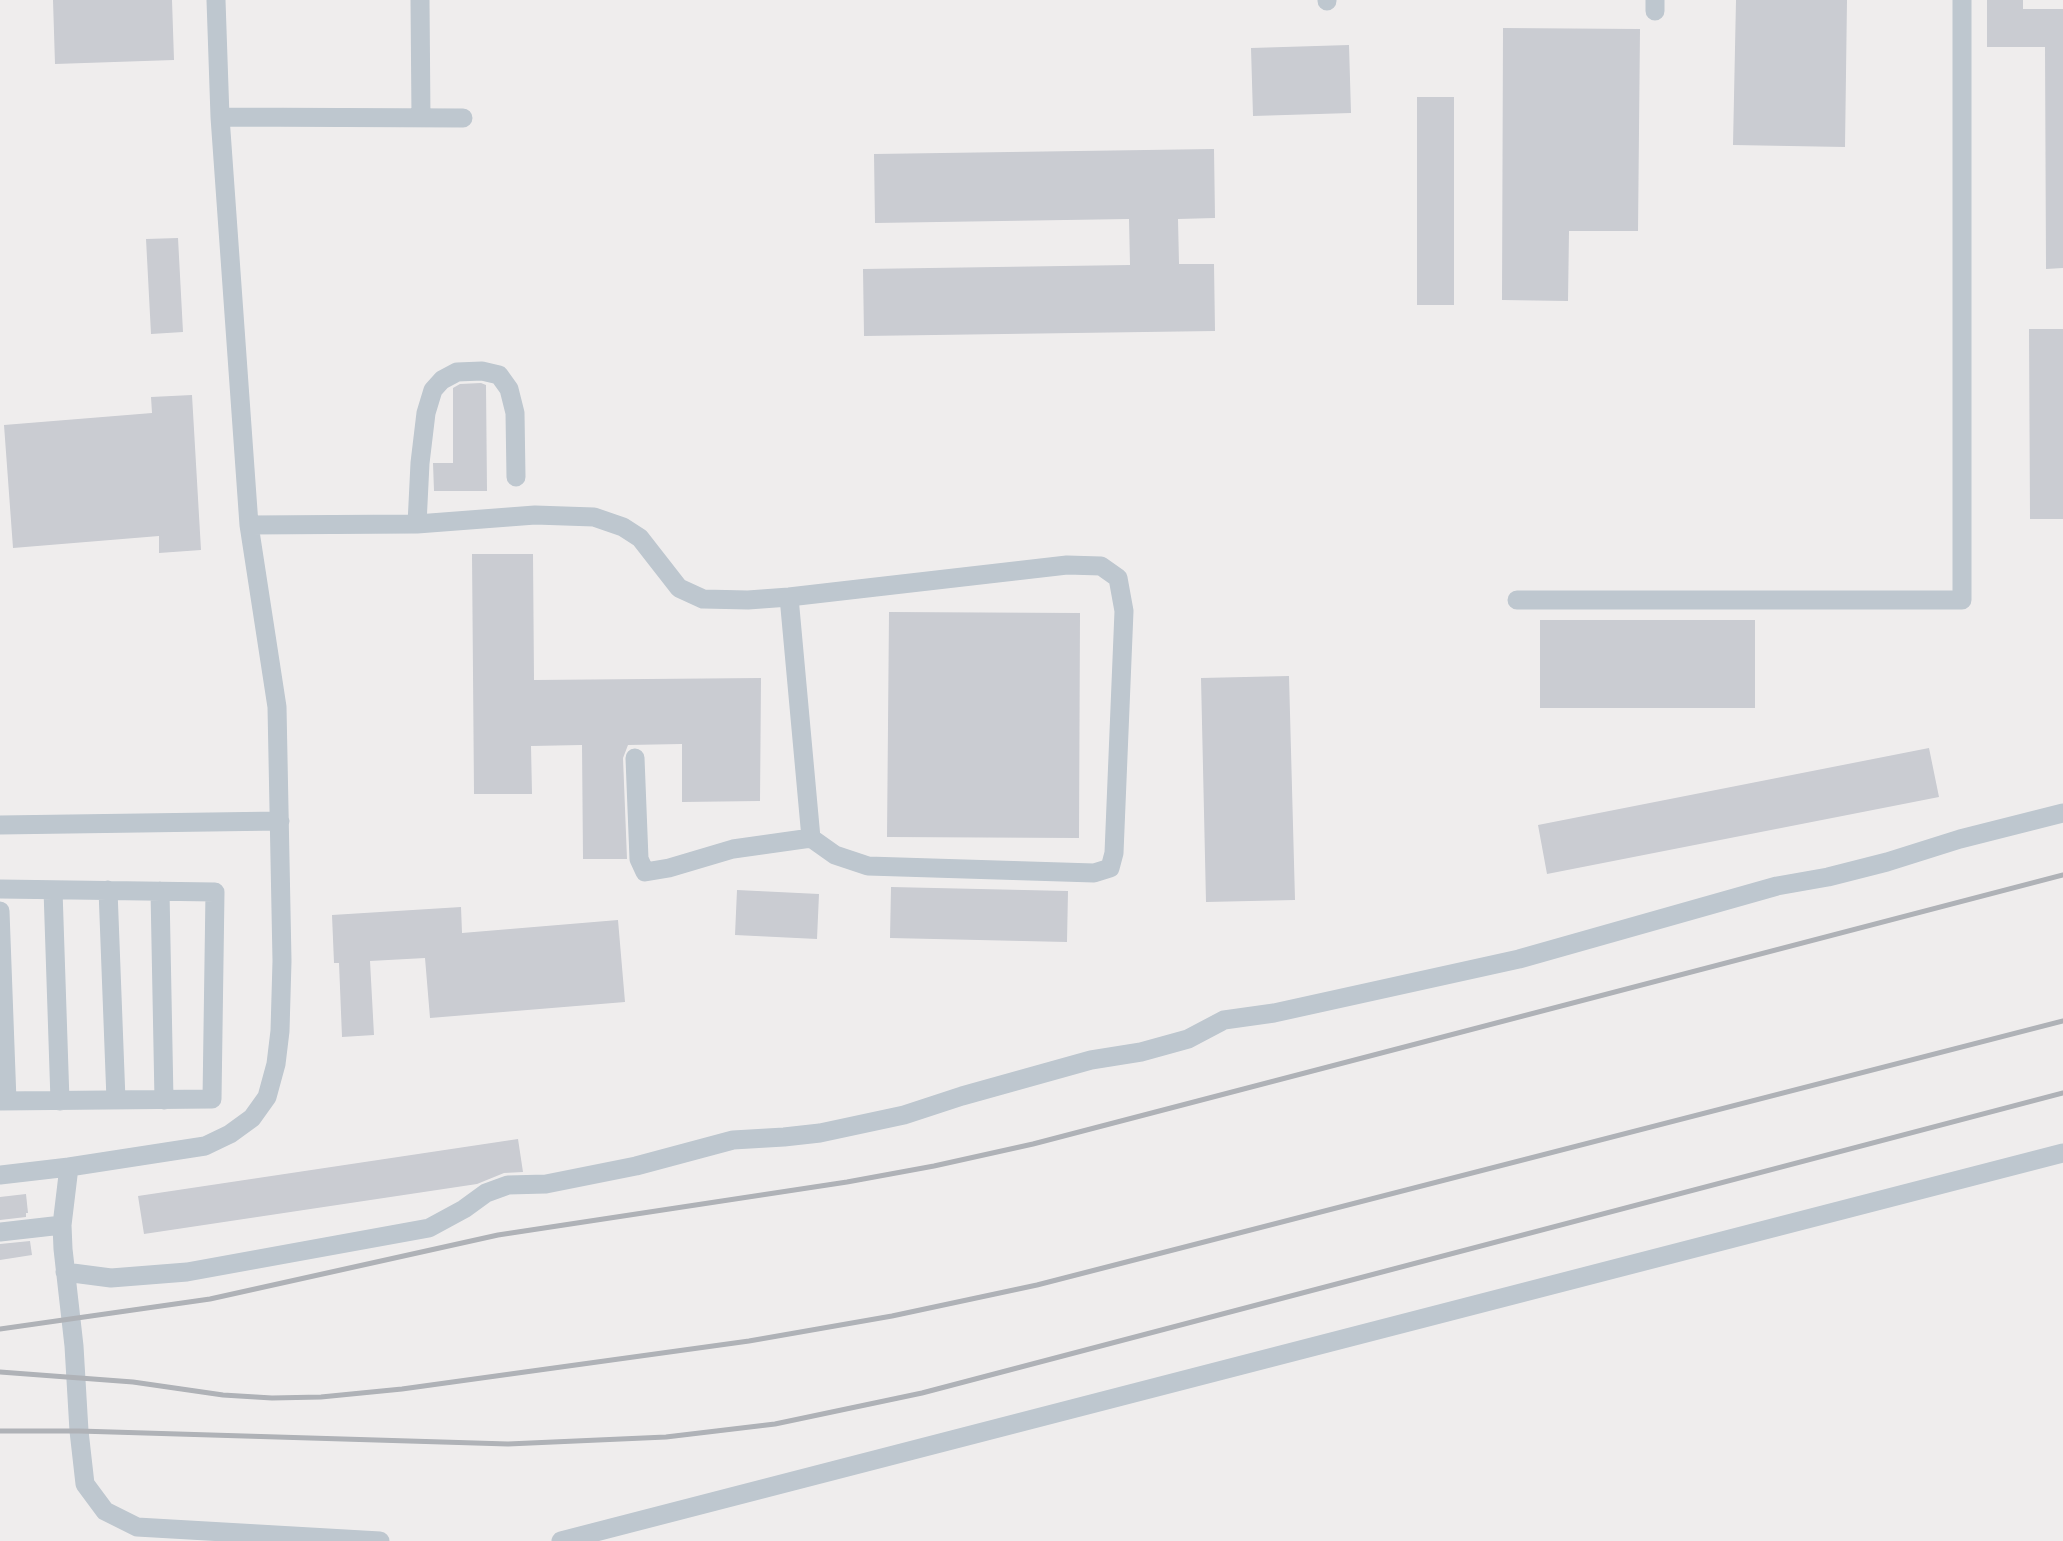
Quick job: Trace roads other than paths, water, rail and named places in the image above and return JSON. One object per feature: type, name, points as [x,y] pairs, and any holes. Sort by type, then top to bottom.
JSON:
[{"type":"street","points":[[0,1175],[205,1146],[230,1134],[252,1118],[267,1097],[276,1063],[280,1031],[282,961],[277,707],[249,525],[220,117],[216,0]]},
{"type":"street","points":[[420,0],[421,118]]},
{"type":"street","points":[[1517,600],[1962,600],[1962,0]]},
{"type":"street","points":[[220,117],[463,118]]},
{"type":"street","points":[[417,524],[426,413],[433,390],[442,380],[457,372],[482,371],[499,375],[509,389],[515,413],[516,477]]},
{"type":"street","points":[[249,525],[417,524],[535,515],[594,517],[623,527],[640,538],[679,588],[703,599],[789,597],[1067,565],[1101,566],[1118,578],[1124,611],[1114,853],[1110,868],[1094,873],[869,866],[835,855],[811,838],[733,849],[669,868],[645,872],[639,859],[636,826],[635,758]]},
{"type":"street","points":[[789,597],[811,838]]},
{"type":"street","points":[[65,1272],[111,1278],[187,1272],[429,1228],[464,1209],[486,1193],[508,1185],[546,1184],[636,1166],[733,1140],[820,1132],[904,1115],[1091,1060],[1141,1052],[1188,1039],[1224,1020],[1274,1013],[1518,959],[1777,886],[1887,862],[1960,839],[2063,813]]},
{"type":"street","points":[[0,825],[280,821]]},
{"type":"street","points":[[0,889],[215,892],[212,1099],[3,1101],[0,911]]},
{"type":"street","points":[[53,890],[60,1101]]},
{"type":"street","points":[[108,890],[116,1100]]},
{"type":"street","points":[[160,891],[164,1100]]},
{"type":"street","points":[[561,1541],[2063,1153]]},
{"type":"street","points":[[69,1167],[62,1226],[79,1431],[85,1484],[105,1511],[137,1527],[380,1541]]},
{"type":"street","points":[[0,1232],[62,1226]]},
{"type":"railway","points":[[0,1329],[210,1299],[498,1235],[847,1182],[934,1166],[1033,1144],[2063,875]]},
{"type":"railway","points":[[0,1372],[133,1382],[223,1395],[321,1397],[402,1389],[749,1341],[892,1316],[1037,1285],[2063,1021]]},
{"type":"railway","points":[[0,1431],[508,1444],[666,1437],[775,1424],[922,1393],[2063,1093]]}]
